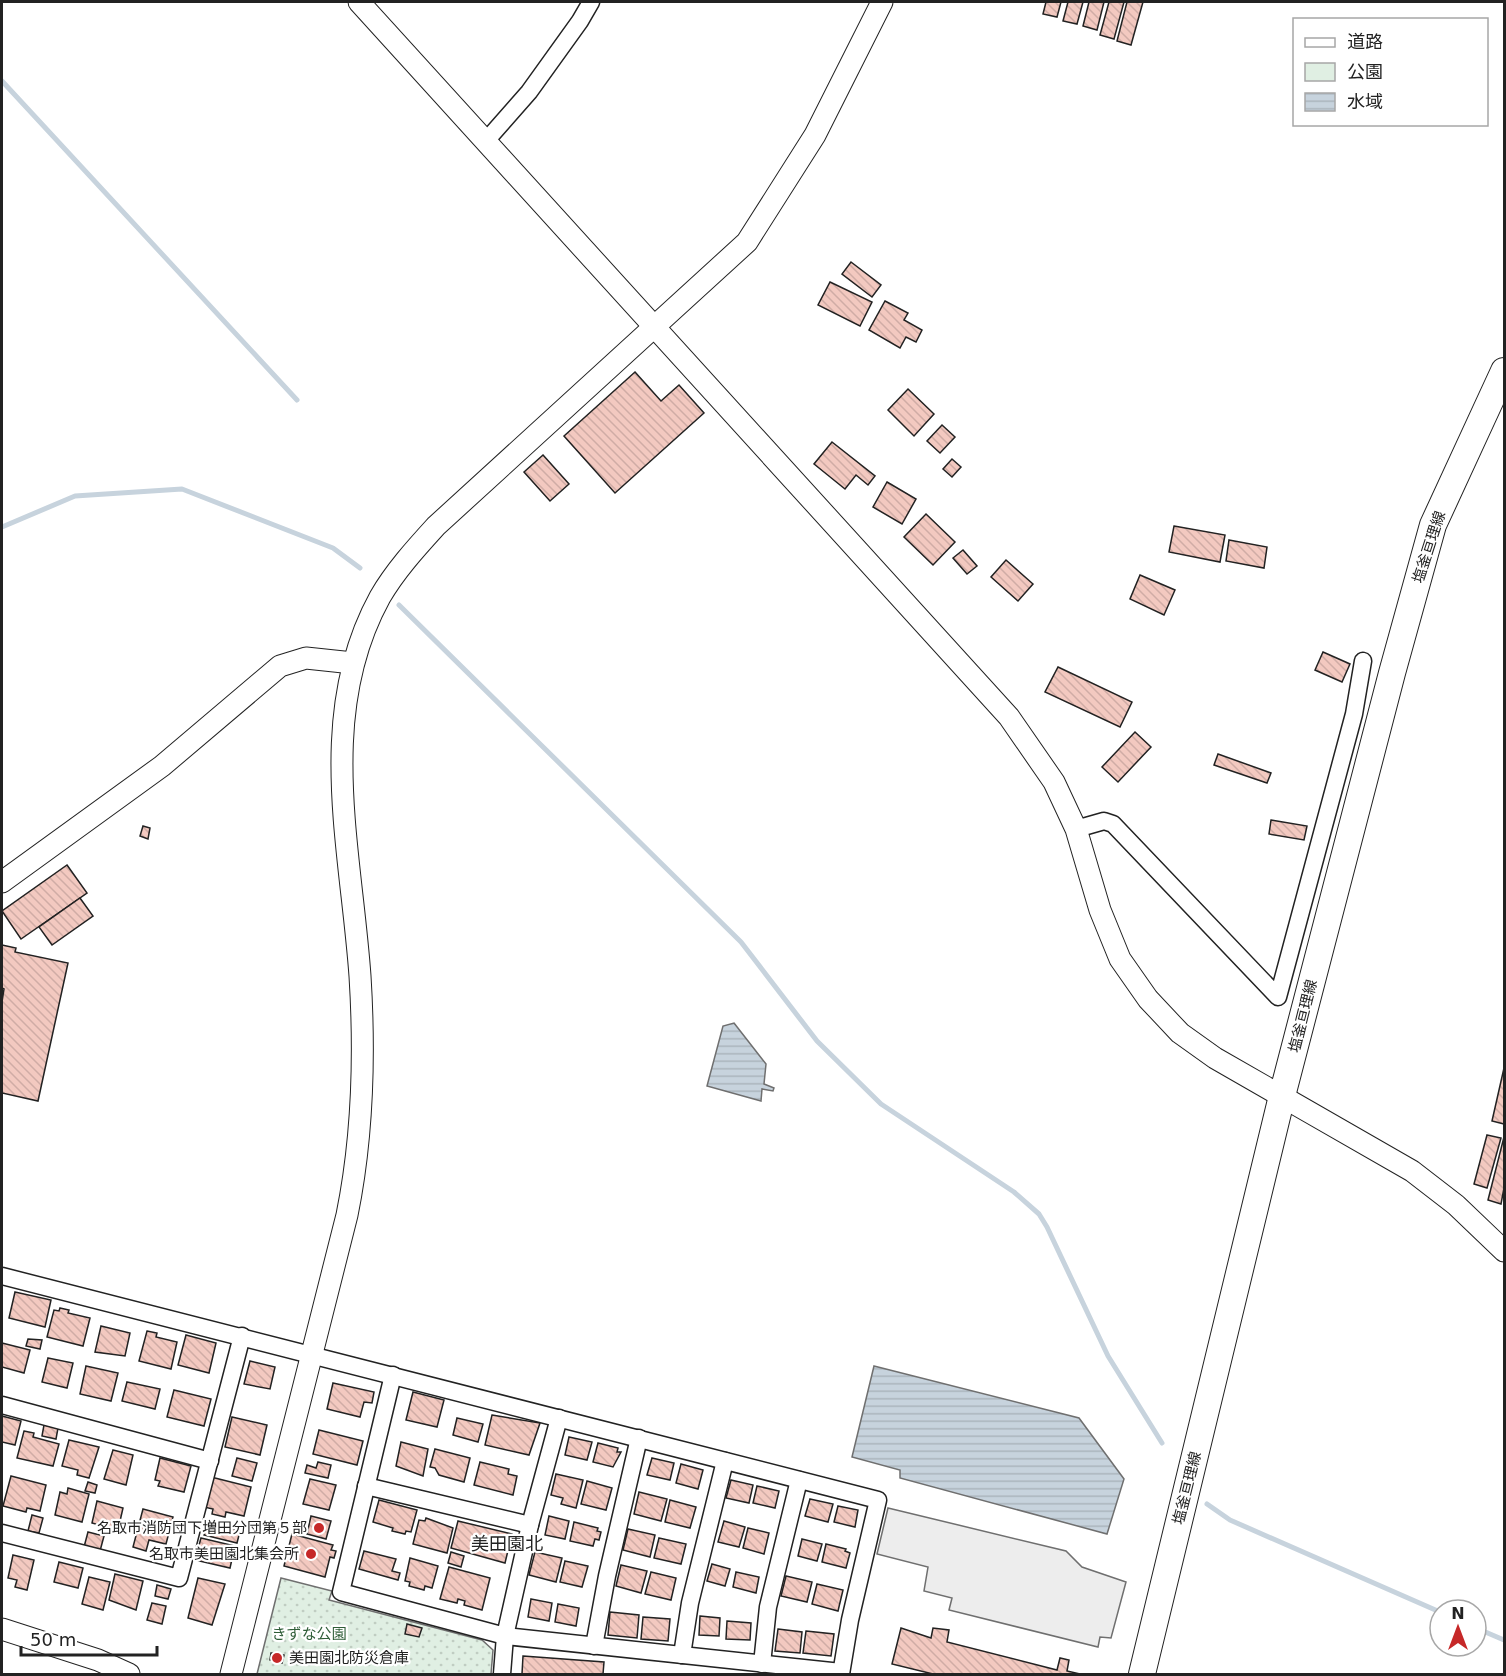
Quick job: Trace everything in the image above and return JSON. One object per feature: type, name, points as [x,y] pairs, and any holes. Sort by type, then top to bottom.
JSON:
[{"type":"main road","name":"塩釜亘理線","points":[[1142,1674],[1282,1096],[1433,525],[1504,371]]},
{"type":"street","points":[[359,2],[1010,717],[1054,782],[1076,829],[1104,920],[1120,959],[1148,999],[1180,1033],[1224,1064],[1412,1171],[1456,1205],[1504,1251]]},
{"type":"street","points":[[485,142],[529,92],[591,2]]},
{"type":"street","points":[[231,1674],[347,1215],[361,1127],[363,1026],[341,750],[342,719],[353,663],[380,597],[413,551],[463,501],[747,242],[815,135],[882,2]]},
{"type":"street","points":[[2,882],[162,766],[280,666],[306,658],[353,663]]},
{"type":"street","points":[[1076,829],[1104,821],[1113,824],[1278,997],[1354,714],[1363,661]]},
{"type":"street","points":[[2,1279],[242,1336],[878,1500],[850,1620],[841,1673],[506,1636],[341,1592],[393,1375]]},
{"type":"street","points":[[2,1533],[179,1578],[242,1336]]},
{"type":"street","points":[[2,1405],[210,1461]]},
{"type":"street","points":[[502,1674],[506,1636],[530,1525],[559,1418]]},
{"type":"street","points":[[594,1646],[607,1576],[639,1438]]},
{"type":"street","points":[[682,1655],[690,1603],[725,1461]]},
{"type":"street","points":[[762,1664],[768,1607],[799,1480]]},
{"type":"street","points":[[366,1486],[530,1525]]},
{"type":"street","points":[[2,1629],[98,1660],[129,1674]]},
{"type":"green space","name":"きずな公園","points":[[281,1578],[332,1591],[329,1600],[482,1640],[493,1650],[491,1674],[257,1674]]},
{"type":"shaded area","points":[[888,1508],[1066,1551],[1082,1567],[1126,1582],[1111,1638],[1100,1637],[1098,1647],[949,1610],[952,1598],[924,1591],[928,1567],[877,1554]]},
{"type":"water","points":[[734,1023],[766,1064],[764,1084],[774,1088],[773,1091],[762,1089],[761,1101],[707,1086],[723,1026]]},
{"type":"water","points":[[874,1366],[1079,1418],[1124,1479],[1107,1534],[900,1478],[900,1470],[852,1457]]},
{"type":"building","points":[[1046,2],[1061,2],[1057,17],[1043,14]]},
{"type":"building","points":[[1068,2],[1083,2],[1077,24],[1063,21]]},
{"type":"building","points":[[1089,2],[1104,2],[1097,30],[1083,26]]},
{"type":"building","points":[[1109,2],[1124,2],[1114,39],[1100,35]]},
{"type":"building","points":[[1127,2],[1143,2],[1131,45],[1117,41]]},
{"type":"building","points":[[851,262],[881,285],[872,297],[842,274]]},
{"type":"building","points":[[830,282],[872,302],[860,326],[818,305]]},
{"type":"building","points":[[885,301],[908,313],[904,320],[922,330],[916,342],[906,337],[900,348],[869,330]]},
{"type":"building","points":[[635,372],[661,401],[679,385],[704,413],[615,493],[564,436]]},
{"type":"building","points":[[908,389],[934,414],[914,436],[888,410]]},
{"type":"building","points":[[942,425],[955,437],[940,453],[927,441]]},
{"type":"building","points":[[832,442],[875,476],[868,485],[856,475],[845,489],[814,464]]},
{"type":"building","points":[[543,455],[569,484],[550,501],[524,472]]},
{"type":"building","points":[[952,459],[961,467],[952,477],[943,469]]},
{"type":"building","points":[[887,482],[916,499],[902,524],[873,507]]},
{"type":"building","points":[[926,514],[955,542],[933,565],[904,537]]},
{"type":"building","points":[[1174,526],[1225,535],[1220,562],[1169,552]]},
{"type":"building","points":[[1229,540],[1267,547],[1264,568],[1226,561]]},
{"type":"building","points":[[963,550],[977,566],[967,574],[953,558]]},
{"type":"building","points":[[1006,560],[1033,584],[1018,601],[991,577]]},
{"type":"building","points":[[1140,575],[1175,590],[1164,615],[1130,599]]},
{"type":"building","points":[[1323,652],[1350,664],[1342,682],[1315,670]]},
{"type":"building","points":[[1058,667],[1132,702],[1120,727],[1045,692]]},
{"type":"building","points":[[1135,732],[1151,747],[1118,782],[1102,767]]},
{"type":"building","points":[[1218,754],[1271,773],[1267,783],[1214,765]]},
{"type":"building","points":[[1271,820],[1307,826],[1304,840],[1269,834]]},
{"type":"building","points":[[143,826],[150,828],[148,839],[140,836]]},
{"type":"building","points":[[67,865],[87,893],[21,939],[2,911]]},
{"type":"building","points":[[80,898],[93,916],[52,945],[39,927]]},
{"type":"building","points":[[2,945],[16,948],[15,952],[68,963],[38,1101],[2,1093],[4,989],[2,988]]},
{"type":"building","points":[[1504,1068],[1504,1124],[1492,1121]]},
{"type":"building","points":[[1487,1135],[1501,1138],[1487,1188],[1474,1184]]},
{"type":"building","points":[[1504,1137],[1504,1188],[1501,1204],[1488,1200]]},
{"type":"building","points":[[15,1292],[51,1300],[45,1327],[9,1318]]},
{"type":"building","points":[[60,1308],[69,1310],[68,1313],[90,1318],[83,1346],[47,1337],[54,1310],[59,1311]]},
{"type":"building","points":[[101,1326],[130,1333],[125,1356],[95,1352]]},
{"type":"building","points":[[147,1331],[157,1333],[156,1337],[177,1342],[171,1369],[139,1361]]},
{"type":"building","points":[[186,1335],[216,1343],[209,1373],[178,1365]]},
{"type":"building","points":[[28,1339],[42,1340],[40,1349],[26,1346]]},
{"type":"building","points":[[2,1343],[30,1350],[24,1373],[2,1367]]},
{"type":"building","points":[[48,1358],[73,1363],[67,1388],[42,1382]]},
{"type":"building","points":[[250,1361],[275,1367],[270,1389],[244,1384]]},
{"type":"building","points":[[86,1366],[118,1373],[111,1401],[80,1394]]},
{"type":"building","points":[[127,1382],[160,1389],[155,1409],[122,1401]]},
{"type":"building","points":[[333,1383],[374,1392],[372,1403],[364,1402],[360,1417],[327,1409]]},
{"type":"building","points":[[174,1390],[211,1399],[204,1426],[167,1417]]},
{"type":"building","points":[[413,1392],[444,1400],[437,1427],[406,1420]]},
{"type":"building","points":[[492,1415],[540,1423],[529,1455],[485,1445]]},
{"type":"building","points":[[2,1416],[21,1421],[15,1445],[2,1442]]},
{"type":"building","points":[[232,1417],[267,1425],[260,1455],[225,1447]]},
{"type":"building","points":[[457,1418],[483,1424],[478,1442],[453,1435]]},
{"type":"building","points":[[44,1425],[58,1428],[56,1439],[42,1436]]},
{"type":"building","points":[[319,1430],[363,1441],[357,1465],[313,1454]]},
{"type":"building","points":[[24,1431],[34,1433],[33,1437],[59,1444],[53,1466],[17,1458]]},
{"type":"building","points":[[569,1437],[592,1442],[587,1460],[565,1455]]},
{"type":"building","points":[[69,1440],[99,1447],[89,1478],[77,1475],[78,1470],[62,1466]]},
{"type":"building","points":[[401,1442],[428,1449],[423,1476],[396,1466]]},
{"type":"building","points":[[598,1443],[618,1448],[617,1452],[621,1452],[613,1467],[593,1462]]},
{"type":"building","points":[[435,1449],[470,1458],[464,1482],[439,1475],[435,1468],[430,1467]]},
{"type":"building","points":[[113,1450],[133,1455],[126,1485],[104,1479]]},
{"type":"building","points":[[160,1458],[191,1466],[184,1492],[158,1486],[160,1481],[155,1480]]},
{"type":"building","points":[[237,1458],[257,1463],[252,1481],[232,1476]]},
{"type":"building","points":[[652,1458],[674,1463],[670,1480],[647,1475]]},
{"type":"building","points":[[318,1462],[331,1465],[328,1478],[305,1473],[307,1465],[316,1468]]},
{"type":"building","points":[[480,1462],[509,1469],[508,1474],[517,1476],[513,1495],[474,1485]]},
{"type":"building","points":[[681,1464],[703,1470],[698,1489],[676,1483]]},
{"type":"building","points":[[556,1474],[583,1480],[576,1508],[561,1504],[563,1498],[551,1495]]},
{"type":"building","points":[[11,1476],[46,1485],[40,1511],[27,1508],[26,1512],[3,1506]]},
{"type":"building","points":[[211,1477],[251,1487],[244,1516],[226,1512],[225,1517],[212,1514],[213,1509],[204,1507]]},
{"type":"building","points":[[310,1479],[336,1485],[329,1510],[303,1504]]},
{"type":"building","points":[[731,1480],[753,1485],[749,1503],[726,1498]]},
{"type":"building","points":[[587,1481],[612,1488],[606,1510],[581,1504]]},
{"type":"building","points":[[88,1482],[97,1485],[95,1493],[85,1491]]},
{"type":"building","points":[[757,1486],[779,1491],[775,1508],[753,1503]]},
{"type":"building","points":[[68,1488],[89,1494],[82,1522],[55,1515],[60,1492],[67,1494]]},
{"type":"building","points":[[639,1492],[667,1499],[661,1521],[634,1514]]},
{"type":"building","points":[[810,1499],[833,1504],[828,1522],[805,1516]]},
{"type":"building","points":[[379,1500],[417,1510],[411,1532],[406,1531],[405,1534],[392,1531],[393,1528],[373,1522]]},
{"type":"building","points":[[670,1500],[696,1507],[690,1528],[665,1522]]},
{"type":"building","points":[[97,1501],[123,1508],[118,1530],[92,1523]]},
{"type":"building","points":[[838,1506],[858,1510],[855,1527],[834,1522]]},
{"type":"building","points":[[143,1509],[173,1517],[166,1544],[149,1540],[146,1551],[133,1547]]},
{"type":"building","points":[[32,1515],[43,1518],[39,1533],[28,1531]]},
{"type":"building","name":"名取市消防団下増田分団第５部","points":[[311,1516],[331,1521],[326,1539],[307,1534]]},
{"type":"building","points":[[549,1516],[569,1521],[565,1539],[545,1535]]},
{"type":"building","points":[[426,1518],[453,1528],[447,1553],[413,1544],[419,1520],[425,1521]]},
{"type":"building","points":[[458,1521],[512,1534],[505,1563],[451,1548]]},
{"type":"building","points":[[724,1521],[745,1527],[739,1547],[718,1542]]},
{"type":"building","points":[[208,1522],[240,1531],[237,1543],[204,1535]]},
{"type":"building","points":[[574,1522],[598,1528],[597,1531],[601,1532],[599,1540],[595,1539],[593,1546],[570,1541]]},
{"type":"building","points":[[748,1528],[769,1533],[764,1554],[743,1548]]},
{"type":"building","points":[[628,1529],[655,1535],[650,1557],[623,1550]]},
{"type":"building","points":[[88,1532],[104,1536],[100,1551],[84,1547]]},
{"type":"building","name":"名取市美田園北集会所","points":[[292,1534],[333,1545],[331,1550],[336,1551],[334,1558],[330,1557],[325,1577],[284,1566]]},
{"type":"building","points":[[201,1538],[235,1546],[230,1568],[195,1560]]},
{"type":"building","points":[[659,1538],[686,1544],[681,1564],[654,1558]]},
{"type":"building","points":[[802,1539],[822,1544],[817,1561],[798,1556]]},
{"type":"building","points":[[826,1544],[846,1549],[845,1551],[850,1553],[846,1568],[822,1562]]},
{"type":"building","points":[[364,1551],[396,1559],[392,1571],[400,1573],[398,1580],[359,1569]]},
{"type":"building","points":[[451,1552],[464,1556],[461,1567],[448,1563]]},
{"type":"building","points":[[535,1552],[562,1558],[556,1582],[529,1575]]},
{"type":"building","points":[[13,1555],[34,1560],[27,1590],[15,1587],[17,1580],[8,1578]]},
{"type":"building","points":[[410,1558],[438,1566],[432,1588],[425,1586],[424,1590],[409,1586],[410,1582],[405,1581]]},
{"type":"building","points":[[565,1561],[588,1566],[582,1587],[560,1582]]},
{"type":"building","points":[[59,1562],[83,1568],[78,1588],[54,1582]]},
{"type":"building","points":[[712,1564],[730,1569],[725,1586],[707,1581]]},
{"type":"building","points":[[621,1565],[647,1571],[641,1593],[616,1586]]},
{"type":"building","points":[[449,1567],[490,1578],[482,1610],[464,1605],[465,1601],[458,1599],[457,1603],[440,1599]]},
{"type":"building","points":[[651,1572],[676,1578],[671,1600],[645,1594]]},
{"type":"building","points":[[736,1572],[759,1577],[756,1593],[733,1587]]},
{"type":"building","points":[[115,1574],[143,1581],[136,1610],[109,1600]]},
{"type":"building","points":[[786,1576],[812,1582],[807,1602],[781,1596]]},
{"type":"building","points":[[89,1577],[110,1582],[103,1610],[82,1604]]},
{"type":"building","points":[[198,1578],[225,1584],[212,1625],[188,1618]]},
{"type":"building","points":[[817,1584],[843,1590],[838,1611],[812,1604]]},
{"type":"building","points":[[157,1585],[171,1589],[168,1599],[155,1596]]},
{"type":"building","points":[[531,1599],[552,1603],[549,1621],[528,1617]]},
{"type":"building","points":[[152,1603],[166,1606],[162,1624],[147,1620]]},
{"type":"building","points":[[558,1604],[579,1608],[576,1626],[555,1622]]},
{"type":"building","points":[[610,1612],[639,1615],[637,1638],[608,1635]]},
{"type":"building","points":[[700,1616],[720,1618],[719,1636],[699,1635]]},
{"type":"building","points":[[643,1617],[670,1619],[668,1641],[641,1639]]},
{"type":"building","points":[[727,1621],[751,1623],[750,1640],[726,1639]]},
{"type":"building","points":[[407,1624],[422,1628],[419,1637],[405,1634]]},
{"type":"building","points":[[901,1628],[931,1638],[933,1628],[949,1630],[947,1642],[1057,1670],[1060,1658],[1069,1660],[1067,1671],[1080,1674],[933,1674],[892,1664]]},
{"type":"building","points":[[778,1629],[802,1632],[800,1653],[775,1651]]},
{"type":"building","points":[[806,1631],[834,1634],[831,1656],[803,1653]]},
{"type":"building","name":"美田園北防災倉庫","points":[[271,1653],[284,1655],[282,1663],[270,1660]]},
{"type":"building","points":[[523,1656],[604,1662],[603,1674],[522,1674]]},
{"type":"waterway","points":[[2,81],[297,400]]},
{"type":"waterway","points":[[2,527],[75,496],[182,489],[333,548],[360,568]]},
{"type":"waterway","points":[[399,605],[741,942],[817,1041],[881,1104],[1014,1192],[1039,1214],[1108,1356],[1162,1443]]},
{"type":"waterway","points":[[1207,1504],[1230,1520],[1428,1607]]},
{"type":"waterway","points":[[1488,1633],[1504,1640]]},
{"type":"place","name":"名取市消防団下増田分団第５部","points":[[319,1528]]},
{"type":"place","name":"名取市美田園北集会所","points":[[311,1554]]},
{"type":"place","name":"美田園北防災倉庫","points":[[277,1658]]},
{"type":"district","name":"美田園北","points":[[507,1543]]}]
